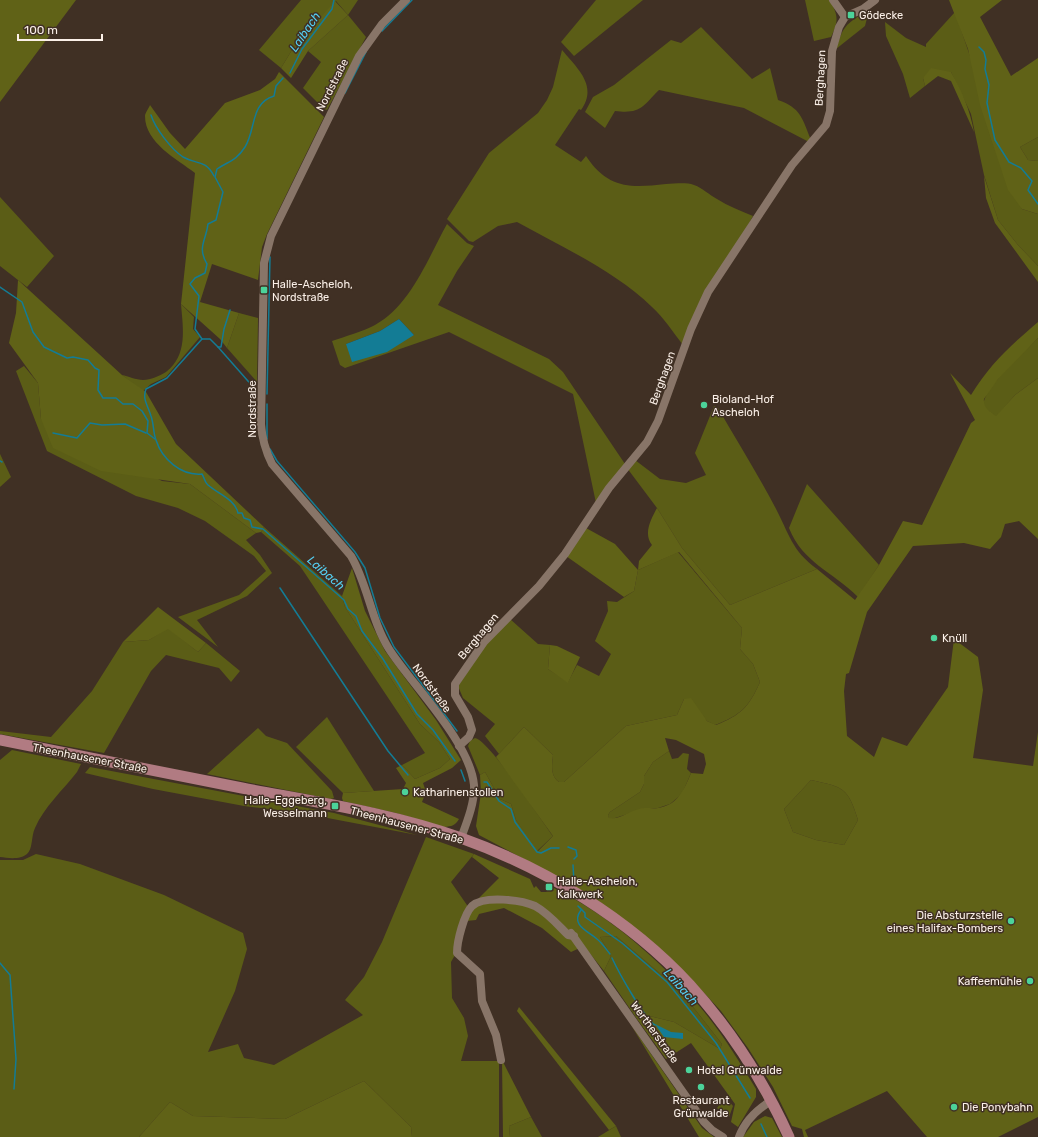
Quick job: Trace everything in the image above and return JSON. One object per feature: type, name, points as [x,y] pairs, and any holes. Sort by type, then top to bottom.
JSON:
[{"type":"main road","name":"Theenhausener Straße","points":[[0,740],[395,819],[461,838],[507,856],[540,873],[593,904],[652,950],[689,984],[710,1009],[752,1069],[772,1101],[789,1137]]},
{"type":"street","name":"Nordstraße","points":[[406,0],[382,24],[359,56],[271,236],[264,263],[262,436],[266,452],[272,464],[351,556],[359,570],[371,608],[388,648],[431,704],[467,760],[474,786],[467,823],[461,838]]},
{"type":"street","points":[[833,0],[845,17],[863,9],[875,0]]},
{"type":"street","name":"Berghagen","points":[[459,746],[468,737],[472,730],[468,717],[455,695],[455,684],[461,673],[484,642],[539,586],[565,554],[609,488],[647,442],[658,421],[690,329],[708,292],[792,166],[826,125],[830,111],[832,50],[834,39],[845,17]]},
{"type":"street","name":"Wertherstraße","points":[[500,1060],[496,1034],[482,1001],[480,974],[456,953],[459,936],[470,910],[478,903],[496,900],[527,903],[541,910],[568,935],[574,936]]},
{"type":"street","name":"Wertherstraße","points":[[568,929],[704,1122],[712,1130],[723,1137]]},
{"type":"street","points":[[739,1137],[744,1124],[750,1117],[772,1101]]},
{"type":"shaded area","points":[[0,0],[76,0],[0,102]]},
{"type":"shaded area","points":[[301,0],[358,0],[348,15],[336,1],[292,50],[281,68],[259,50]]},
{"type":"shaded area","points":[[596,0],[643,0],[574,56],[561,42]]},
{"type":"shaded area","points":[[805,0],[830,0],[836,14],[836,22],[831,37],[814,41]]},
{"type":"shaded area","points":[[949,0],[1002,0],[980,17],[1011,76],[1038,58],[1038,137],[1020,147],[1028,160],[1038,161],[1038,214],[1022,209],[1008,190],[980,105],[968,49]]},
{"type":"shaded area","points":[[335,1],[348,15],[308,51],[291,78],[281,68],[292,50]]},
{"type":"shaded area","points":[[955,12],[1022,209],[1038,214],[1038,266],[1018,245],[998,220],[984,175],[971,114],[951,72],[923,78],[925,86],[910,98],[903,74],[886,36],[885,22],[906,38],[926,47],[926,44]]},
{"type":"shaded area","points":[[863,13],[868,14],[865,26],[836,49],[840,36],[848,24]]},
{"type":"shaded area","points":[[348,15],[366,37],[327,110],[324,109],[303,88],[321,62],[308,51]]},
{"type":"shaded area","points":[[701,27],[752,79],[770,68],[778,100],[792,107],[800,115],[811,140],[809,142],[744,108],[659,90],[644,105],[636,110],[624,112],[615,111],[605,128],[585,112],[593,97],[614,85],[671,40],[681,43]]},
{"type":"shaded area","points":[[562,50],[580,71],[587,85],[587,93],[586,101],[581,110],[579,109],[555,145],[581,162],[586,156],[594,167],[603,175],[621,184],[641,186],[680,183],[691,184],[726,204],[753,216],[683,345],[656,311],[622,282],[588,260],[517,222],[498,226],[473,242],[469,241],[447,219],[489,153],[538,113],[547,100],[553,87]]},
{"type":"shaded area","points":[[931,68],[951,72],[965,101],[974,132],[951,81],[938,76],[925,86],[923,78]]},
{"type":"shaded area","points":[[279,72],[324,117],[267,234],[262,247],[258,280],[212,264],[200,302],[239,313],[227,348],[220,339],[181,304],[195,173],[171,156],[156,142],[146,126],[145,115],[150,105],[170,133],[185,149],[225,103],[260,90],[275,79]]},
{"type":"shaded area","points":[[1038,137],[1038,161],[1028,160],[1020,147]]},
{"type":"shaded area","points":[[984,176],[998,220],[1018,245],[1038,266],[1038,282],[995,223],[986,198]]},
{"type":"shaded area","points":[[0,197],[54,256],[27,287],[0,266]]},
{"type":"shaded area","points":[[447,224],[467,243],[474,246],[457,271],[438,305],[549,359],[563,372],[625,464],[596,503],[573,394],[449,332],[345,368],[340,365],[332,341],[375,325],[399,306],[417,280]],"holes":[[[399,319],[414,335],[346,344],[380,331]]]},
{"type":"shaded area","points":[[18,280],[122,375],[146,392],[176,444],[264,527],[261,532],[256,533],[190,484],[101,471],[53,448],[41,419],[38,383],[9,343],[16,313]]},
{"type":"shaded area","points":[[181,304],[194,317],[193,329],[200,337],[166,377],[151,384],[143,391],[122,375],[140,380],[149,379],[166,372],[173,365],[181,350],[183,323]]},
{"type":"shaded area","points":[[239,313],[258,318],[257,382],[227,348]]},
{"type":"shaded area","points":[[1038,322],[1038,338],[998,379],[984,399],[984,402],[987,409],[996,416],[1015,395],[1038,378],[1038,539],[1019,521],[1005,524],[1001,537],[990,549],[964,543],[913,546],[867,612],[849,673],[846,674],[844,691],[847,736],[874,757],[882,737],[907,746],[948,687],[954,639],[978,657],[983,690],[973,758],[1033,766],[1038,732],[1038,1117],[998,1137],[927,1137],[887,1091],[805,1130],[808,1137],[804,1137],[802,1129],[792,1126],[773,1087],[748,1048],[721,1011],[691,979],[524,859],[479,835],[476,826],[481,793],[480,775],[485,772],[500,799],[511,804],[516,820],[538,851],[553,836],[496,757],[524,727],[553,755],[552,770],[554,777],[559,782],[564,782],[626,726],[677,715],[684,699],[691,698],[707,721],[716,725],[732,718],[748,704],[760,682],[753,664],[740,649],[742,628],[679,552],[638,570],[639,561],[652,545],[649,541],[648,531],[650,522],[657,508],[682,548],[730,605],[817,569],[855,600],[879,565],[903,521],[922,525],[971,423],[975,420],[950,373],[971,395],[1001,356]],"holes":[[[665,738],[676,740],[704,754],[706,764],[703,774],[691,773],[683,791],[671,804],[658,808],[641,808],[621,817],[609,818],[608,815],[610,812],[640,792],[644,784],[644,776],[653,762],[669,751]],[[811,780],[843,790],[851,801],[858,820],[844,845],[816,840],[793,832],[784,809]]]},
{"type":"shaded area","points":[[1038,338],[1038,378],[1015,395],[996,417],[984,407],[984,400],[996,381]]},
{"type":"shaded area","points":[[24,366],[38,383],[41,419],[162,481],[190,484],[256,533],[246,540],[260,555],[272,573],[247,596],[197,620],[218,647],[178,617],[239,595],[266,571],[254,556],[205,521],[178,508],[136,496],[47,451],[16,371]]},
{"type":"shaded area","points":[[714,406],[718,408],[754,469],[796,548],[808,562],[817,569],[730,605],[682,548],[657,508],[627,468],[635,460],[660,479],[686,483],[706,475],[695,453]]},
{"type":"shaded area","points":[[0,454],[11,477],[0,487]]},
{"type":"shaded area","points":[[807,484],[879,565],[858,597],[819,566],[802,550],[789,528]]},
{"type":"shaded area","points":[[264,527],[342,596],[345,607],[420,724],[439,742],[450,759],[440,768],[415,779],[402,765],[425,753],[300,566],[261,532]]},
{"type":"shaded area","points":[[586,528],[615,544],[638,570],[634,591],[624,597],[566,556]]},
{"type":"shaded area","points":[[678,552],[742,628],[740,649],[753,664],[760,682],[748,704],[738,714],[715,725],[707,721],[684,699],[677,715],[626,726],[564,782],[559,782],[554,777],[552,770],[553,755],[524,727],[499,754],[485,736],[495,724],[463,698],[458,686],[486,644],[510,619],[538,644],[550,645],[548,669],[568,682],[577,665],[599,676],[611,654],[595,641],[608,611],[607,601],[617,602],[634,591],[638,570]]},
{"type":"shaded area","points":[[352,568],[365,611],[385,651],[436,720],[461,760],[452,768],[423,783],[426,792],[422,802],[459,819],[453,825],[444,827],[396,813],[343,801],[343,793],[403,789],[406,783],[396,768],[402,765],[415,779],[440,768],[450,759],[439,742],[420,724],[345,607],[342,596]]},
{"type":"shaded area","points":[[158,607],[206,643],[198,652],[168,629],[149,640],[123,642]]},
{"type":"shaded area","points":[[168,628],[198,652],[206,643],[240,671],[231,682],[219,668],[166,655],[151,671],[104,753],[0,734],[0,731],[51,737],[92,691],[123,642],[149,640]]},
{"type":"shaded area","points":[[550,645],[557,646],[580,657],[568,683],[548,669]]},
{"type":"shaded area","points":[[327,717],[374,791],[343,793],[296,747]]},
{"type":"shaded area","points":[[258,728],[266,736],[287,743],[332,791],[334,798],[331,799],[207,774]]},
{"type":"shaded area","points":[[475,738],[482,742],[503,766],[553,836],[537,851],[516,820],[511,804],[500,799],[485,772],[480,775],[468,746],[470,741]]},
{"type":"shaded area","points":[[12,750],[81,764],[77,772],[43,813],[34,831],[29,852],[24,856],[14,858],[0,857],[0,760]]},
{"type":"shaded area","points":[[669,751],[672,759],[678,758],[683,753],[689,754],[687,769],[691,773],[682,794],[670,804],[658,808],[646,808],[609,819],[608,815],[610,812],[640,792],[644,784],[644,776],[653,762]]},
{"type":"shaded area","points":[[90,767],[334,813],[417,835],[296,812],[244,806],[153,789],[85,773]]},
{"type":"shaded area","points":[[811,780],[843,790],[851,801],[858,820],[844,845],[816,840],[793,832],[784,809]]},
{"type":"shaded area","points":[[426,837],[474,854],[451,882],[469,908],[455,955],[451,962],[452,998],[464,1018],[468,1036],[461,1061],[499,1061],[499,1137],[412,1137],[411,1127],[364,1081],[285,1119],[193,1116],[170,1102],[139,1137],[0,1137],[0,860],[23,860],[36,854],[80,864],[164,895],[243,933],[247,949],[235,991],[208,1052],[238,1044],[244,1058],[274,1065],[363,1015],[345,1000],[364,977],[382,942]]},
{"type":"shaded area","points":[[474,854],[530,879],[534,888],[536,886],[541,892],[546,892],[552,887],[594,911],[651,956],[685,990],[716,1027],[756,1089],[756,1097],[738,1127],[731,1122],[735,1104],[691,1043],[666,1059],[637,1019],[641,1014],[674,1022],[720,1049],[722,1044],[690,1003],[663,976],[616,936],[600,937],[611,956],[604,971],[584,946],[571,952],[542,928],[504,908],[479,914],[476,920],[466,921],[469,908],[499,878],[472,857]]},
{"type":"shaded area","points":[[616,936],[663,976],[690,1003],[722,1044],[720,1049],[674,1022],[641,1014],[637,1019],[604,971],[611,956],[600,937]]},
{"type":"shaded area","points":[[519,1007],[616,1126],[609,1130],[517,1011]]},
{"type":"shaded area","points":[[631,1025],[702,1128],[714,1137],[699,1137]]},
{"type":"shaded area","points":[[502,1060],[531,1117],[509,1126],[510,1137],[503,1137]]},
{"type":"shaded area","points":[[364,1081],[411,1127],[412,1137],[139,1137],[170,1102],[193,1116],[285,1119]]},
{"type":"shaded area","points":[[722,1097],[727,1099],[733,1106],[729,1117],[717,1108],[720,1104],[717,1100]]},
{"type":"shaded area","points":[[765,1116],[772,1118],[782,1137],[743,1137],[754,1122]]},
{"type":"shaded area","points":[[531,1117],[542,1137],[510,1137],[509,1126]]},
{"type":"shaded area","points":[[616,1126],[621,1137],[598,1137]]},
{"type":"water","points":[[399,319],[414,335],[387,352],[352,362],[346,344],[380,331]]},
{"type":"water","points":[[655,1024],[671,1032],[683,1033],[683,1039],[664,1037]]},
{"type":"waterway","name":"Laibach","points":[[290,73],[302,49],[332,9],[334,0]]},
{"type":"waterway","points":[[382,31],[412,0]]},
{"type":"waterway","points":[[979,47],[984,52],[986,60],[985,69],[989,85],[987,103],[995,140],[1009,162],[1021,168],[1032,181],[1028,190],[1038,204]]},
{"type":"waterway","points":[[345,93],[366,52]]},
{"type":"waterway","name":"Laibach","points":[[283,78],[276,86],[274,96],[266,100],[257,111],[251,133],[242,152],[217,169],[215,177],[223,192],[216,220],[208,224],[202,248],[207,264],[205,273],[195,278],[190,284],[199,296],[195,329],[202,339],[167,378],[146,389],[145,399],[152,419],[156,440],[163,454],[168,460],[173,465],[187,472],[202,474],[207,484],[230,500],[238,513],[242,513],[244,518],[250,520],[252,527],[263,529],[344,600],[348,609],[356,616],[362,631],[383,659],[417,714],[433,730],[455,761]]},
{"type":"waterway","name":"Laibach","points":[[151,115],[160,132],[178,153],[183,157],[204,165],[214,176]]},
{"type":"waterway","points":[[267,394],[270,257]]},
{"type":"waterway","name":"Laibach","points":[[0,287],[22,302],[33,332],[44,347],[67,358],[73,357],[88,360],[95,368],[99,370],[98,390],[103,398],[116,398],[123,404],[133,404],[142,411],[148,421],[147,433],[155,439]]},
{"type":"waterway","name":"Laibach","points":[[202,339],[210,339],[218,347],[221,347],[224,329],[230,310]]},
{"type":"waterway","points":[[218,347],[255,389]]},
{"type":"waterway","points":[[267,404],[267,439]]},
{"type":"waterway","name":"Laibach","points":[[53,433],[77,438],[90,423],[102,425],[125,424],[146,433]]},
{"type":"waterway","points":[[270,449],[277,461],[355,552],[365,568],[380,618],[394,647],[457,731]]},
{"type":"waterway","points":[[280,588],[388,751],[408,775]]},
{"type":"waterway","name":"Laibach","points":[[461,770],[465,781]]},
{"type":"waterway","name":"Laibach","points":[[484,782],[487,782],[499,801],[511,809],[515,822],[537,852],[541,853],[551,848],[559,848]]},
{"type":"waterway","name":"Laibach","points":[[568,847],[576,850],[577,856],[574,859]]},
{"type":"waterway","name":"Laibach","points":[[573,865],[574,882]]},
{"type":"waterway","name":"Laibach","points":[[578,906],[585,913],[585,917],[622,943],[667,982],[716,1043],[750,1098]]},
{"type":"waterway","points":[[581,910],[578,915],[579,924],[599,941],[610,954]]},
{"type":"waterway","points":[[612,958],[639,1005],[655,1025]]},
{"type":"waterway","points":[[0,963],[10,975],[16,1059],[14,1089]]},
{"type":"waterway","name":"Laibach","points":[[761,1124],[767,1137]]},
{"type":"place","name":"Gödecke","points":[[851,15]]},
{"type":"place","name":"Halle-Ascheloh, Nordstraße","points":[[264,290]]},
{"type":"place","name":"Bioland-Hof Ascheloh","points":[[704,405]]},
{"type":"place","name":"Knüll","points":[[934,638]]},
{"type":"place","name":"Katharinenstollen","points":[[405,792]]},
{"type":"place","name":"Halle-Eggeberg, Wesselmann","points":[[335,806]]},
{"type":"place","name":"Halle-Ascheloh, Kalkwerk","points":[[549,887]]},
{"type":"place","name":"Die Absturzstelle eines Halifax-Bombers","points":[[1011,921]]},
{"type":"place","name":"Kaffeemühle","points":[[1030,981]]},
{"type":"place","name":"Hotel Grünwalde","points":[[689,1070]]},
{"type":"place","name":"Restaurant Grünwalde","points":[[701,1087]]},
{"type":"place","name":"Die Ponybahn","points":[[954,1107]]}]
